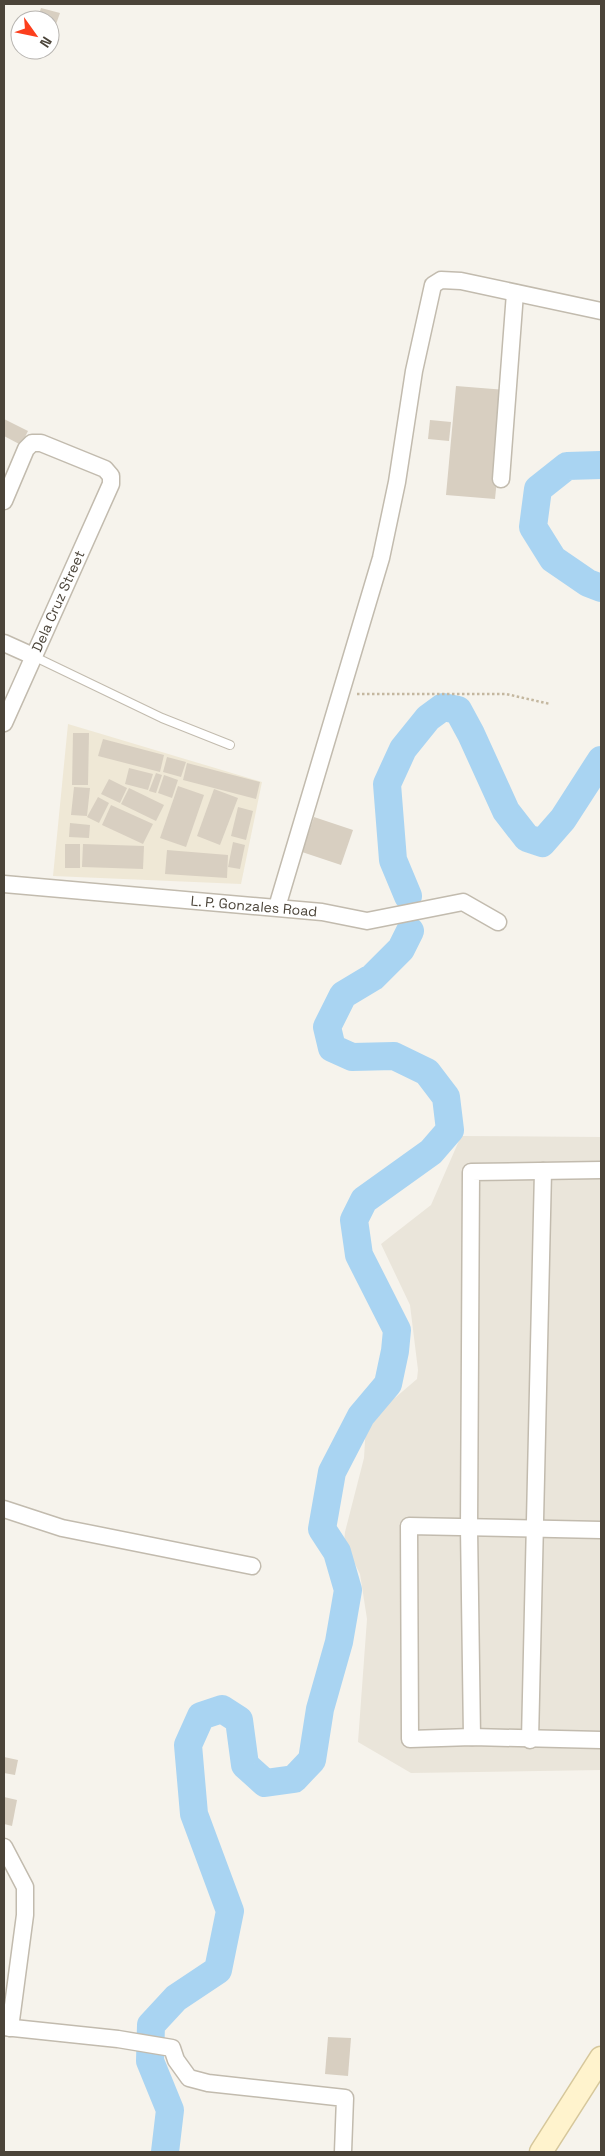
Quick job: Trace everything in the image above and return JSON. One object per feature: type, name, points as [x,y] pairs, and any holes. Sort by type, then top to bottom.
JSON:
[{"type":"main road","points":[[540,2152],[601,2058]]},
{"type":"street","points":[[277,907],[381,558],[398,482],[414,372],[433,285],[441,280],[461,282],[601,311]]},
{"type":"street","points":[[501,479],[515,293]]},
{"type":"street","name":"Dela Cruz Street","points":[[4,501],[26,449],[29,445],[37,442],[109,472],[112,480],[4,723]]},
{"type":"street","points":[[4,643],[33,656]]},
{"type":"street","name":"L. P. Gonzales Road","points":[[4,884],[277,907],[367,920],[463,902],[498,922]]},
{"type":"street","points":[[530,1740],[543,1170]]},
{"type":"street","points":[[472,1737],[469,1528],[471,1172],[601,1170]]},
{"type":"street","points":[[4,1509],[62,1528],[252,1566]]},
{"type":"street","points":[[601,1530],[409,1526],[410,1739],[472,1737],[530,1740],[601,1740]]},
{"type":"street","points":[[4,1847],[25,1887],[25,1915],[7,2028],[118,2039],[172,2048],[176,2060],[189,2078],[208,2083],[345,2098],[343,2152]]},
{"type":"lane","points":[[33,656],[162,718],[230,745]]},
{"type":"path","points":[[340,694],[506,694],[550,704]]},
{"type":"shaded area","points":[[68,724],[262,782],[241,884],[53,876]]},
{"type":"shaded area","points":[[461,1136],[601,1137],[601,1770],[411,1773],[358,1742],[367,1619],[360,1574],[344,1542],[345,1532],[364,1458],[366,1424],[374,1411],[396,1397],[417,1379],[418,1370],[410,1305],[381,1244],[431,1205]]},
{"type":"building","points":[[456,386],[506,390],[495,499],[446,495]]},
{"type":"building","points":[[4,419],[28,431],[21,445],[4,436]]},
{"type":"building","points":[[430,420],[451,422],[449,441],[428,439]]},
{"type":"building","points":[[73,733],[89,733],[88,785],[72,785]]},
{"type":"building","points":[[103,739],[164,755],[160,772],[98,756]]},
{"type":"building","points":[[167,757],[186,762],[181,777],[163,772]]},
{"type":"building","points":[[187,763],[260,782],[256,799],[183,780]]},
{"type":"building","points":[[129,768],[153,774],[148,790],[125,784]]},
{"type":"building","points":[[156,773],[162,775],[156,793],[149,791]]},
{"type":"building","points":[[164,775],[178,780],[172,798],[158,793]]},
{"type":"building","points":[[109,779],[127,788],[120,803],[101,794]]},
{"type":"building","points":[[178,786],[204,795],[186,847],[160,838]]},
{"type":"building","points":[[74,787],[90,788],[87,816],[71,815]]},
{"type":"building","points":[[129,788],[164,805],[156,821],[121,804]]},
{"type":"building","points":[[214,789],[238,798],[220,845],[197,836]]},
{"type":"building","points":[[98,797],[109,803],[99,823],[87,817]]},
{"type":"building","points":[[111,805],[153,824],[143,844],[102,825]]},
{"type":"building","points":[[238,807],[253,811],[246,840],[231,836]]},
{"type":"building","points":[[314,817],[353,830],[341,865],[302,852]]},
{"type":"building","points":[[70,823],[90,825],[89,838],[69,837]]},
{"type":"building","points":[[233,842],[245,845],[240,869],[228,867]]},
{"type":"building","points":[[65,844],[80,844],[80,868],[65,868]]},
{"type":"building","points":[[83,844],[144,846],[143,869],[82,867]]},
{"type":"building","points":[[167,850],[228,855],[227,878],[165,874]]},
{"type":"building","points":[[4,1757],[18,1760],[15,1775],[4,1773]]},
{"type":"building","points":[[4,1797],[17,1800],[12,1826],[4,1824]]},
{"type":"building","points":[[328,2037],[351,2038],[348,2076],[325,2074]]},
{"type":"waterway","points":[[601,465],[567,466],[538,489],[533,527],[553,559],[588,583],[601,588]]},
{"type":"waterway","points":[[408,896],[393,860],[387,784],[403,749],[428,718],[443,707],[458,710],[506,811],[527,838],[542,843],[563,819],[601,760]]},
{"type":"waterway","points":[[165,2152],[170,2110],[150,2061],[151,2025],[176,1998],[218,1970],[230,1911],[194,1814],[188,1745],[201,1716],[222,1709],[239,1720],[245,1765],[265,1783],[294,1779],[312,1760],[320,1709],[339,1642],[348,1590],[337,1552],[322,1529],[332,1472],[361,1416],[388,1384],[397,1330],[359,1255],[354,1220],[364,1200],[431,1152],[450,1130],[446,1097],[427,1072],[394,1056],[352,1057],[332,1048],[327,1027],[343,995],[373,977],[401,949],[410,931]]}]
